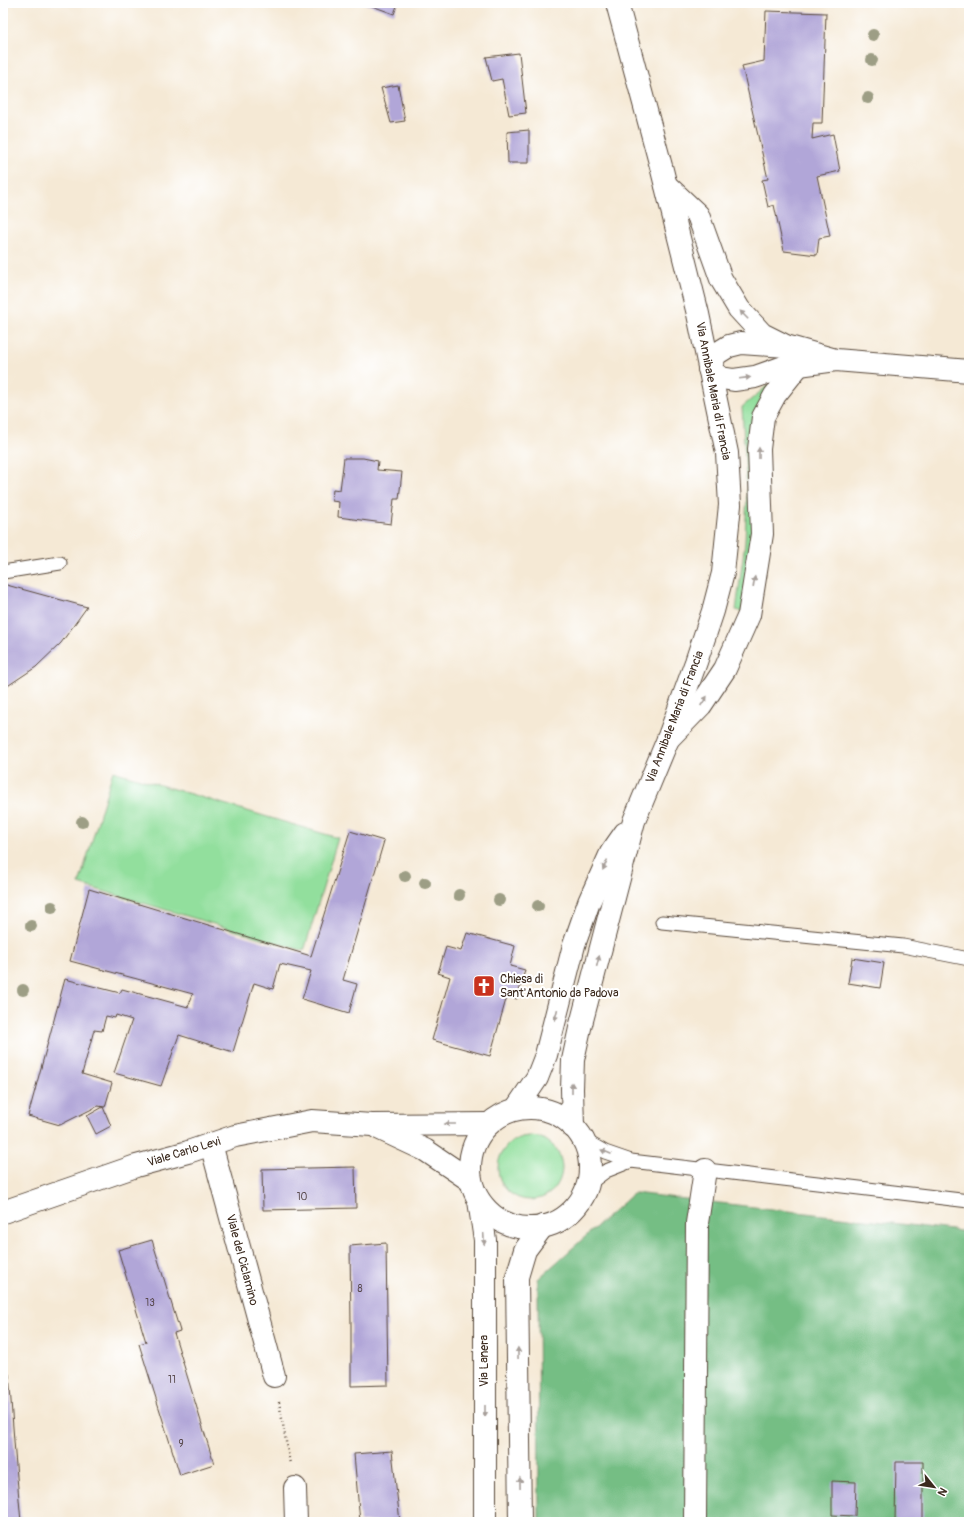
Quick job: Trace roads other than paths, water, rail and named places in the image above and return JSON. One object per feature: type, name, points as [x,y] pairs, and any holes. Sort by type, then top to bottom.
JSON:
[{"type":"main road","name":"Via Annibale Maria di Francia","points":[[578,1133],[572,1089],[572,1060],[634,821],[668,739],[713,611],[723,573],[730,505],[728,453],[698,314],[666,185],[617,3]]},
{"type":"main road","points":[[666,185],[698,215],[721,280],[739,309],[762,334],[786,346],[836,360],[969,371]]},
{"type":"main road","points":[[786,346],[741,343],[729,346],[716,354],[709,369],[721,378],[734,380],[755,377],[780,367],[836,360]]},
{"type":"main road","points":[[668,739],[702,705],[706,699],[725,669],[749,615],[762,534],[759,449],[763,418],[775,395],[799,365]]},
{"type":"main road","name":"Via Annibale Maria di Francia","points":[[516,1109],[537,1078],[546,1054],[574,945],[589,902],[611,853],[634,821]]},
{"type":"main road","points":[[531,1108],[547,1110],[561,1117],[578,1133],[588,1154],[590,1170],[587,1185],[580,1199],[571,1211],[558,1221],[543,1226],[529,1228],[514,1226],[501,1220],[489,1212],[475,1191],[470,1166],[472,1150],[479,1136],[489,1124],[502,1115],[516,1109],[531,1108]]},
{"type":"main road","name":"Viale Carlo Levi","points":[[3,1212],[136,1166],[188,1152],[235,1136],[312,1121],[372,1125],[489,1124]]},
{"type":"main road","name":"Viale Carlo Levi","points":[[372,1125],[425,1150],[475,1191]]},
{"type":"main road","name":"Viale del Ciclamino","points":[[211,1144],[274,1376]]},
{"type":"main road","points":[[695,1522],[697,1224],[705,1170]]},
{"type":"main road","name":"Via Lanera","points":[[475,1191],[485,1240],[485,1522]]},
{"type":"main road","points":[[520,1522],[517,1277],[525,1250],[543,1226]]},
{"type":"main road","points":[[295,1488],[296,1522]]},
{"type":"lane","points":[[3,572],[60,563]]},
{"type":"lane","points":[[662,922],[904,946],[969,959]]},
{"type":"lane","points":[[578,1133],[604,1152],[631,1161],[969,1201]]},
{"type":"lane","points":[[587,1185],[606,1171],[631,1161]]},
{"type":"place","name":"Chiesa di Sant'Antonio da Padova","points":[[484,986]]}]
